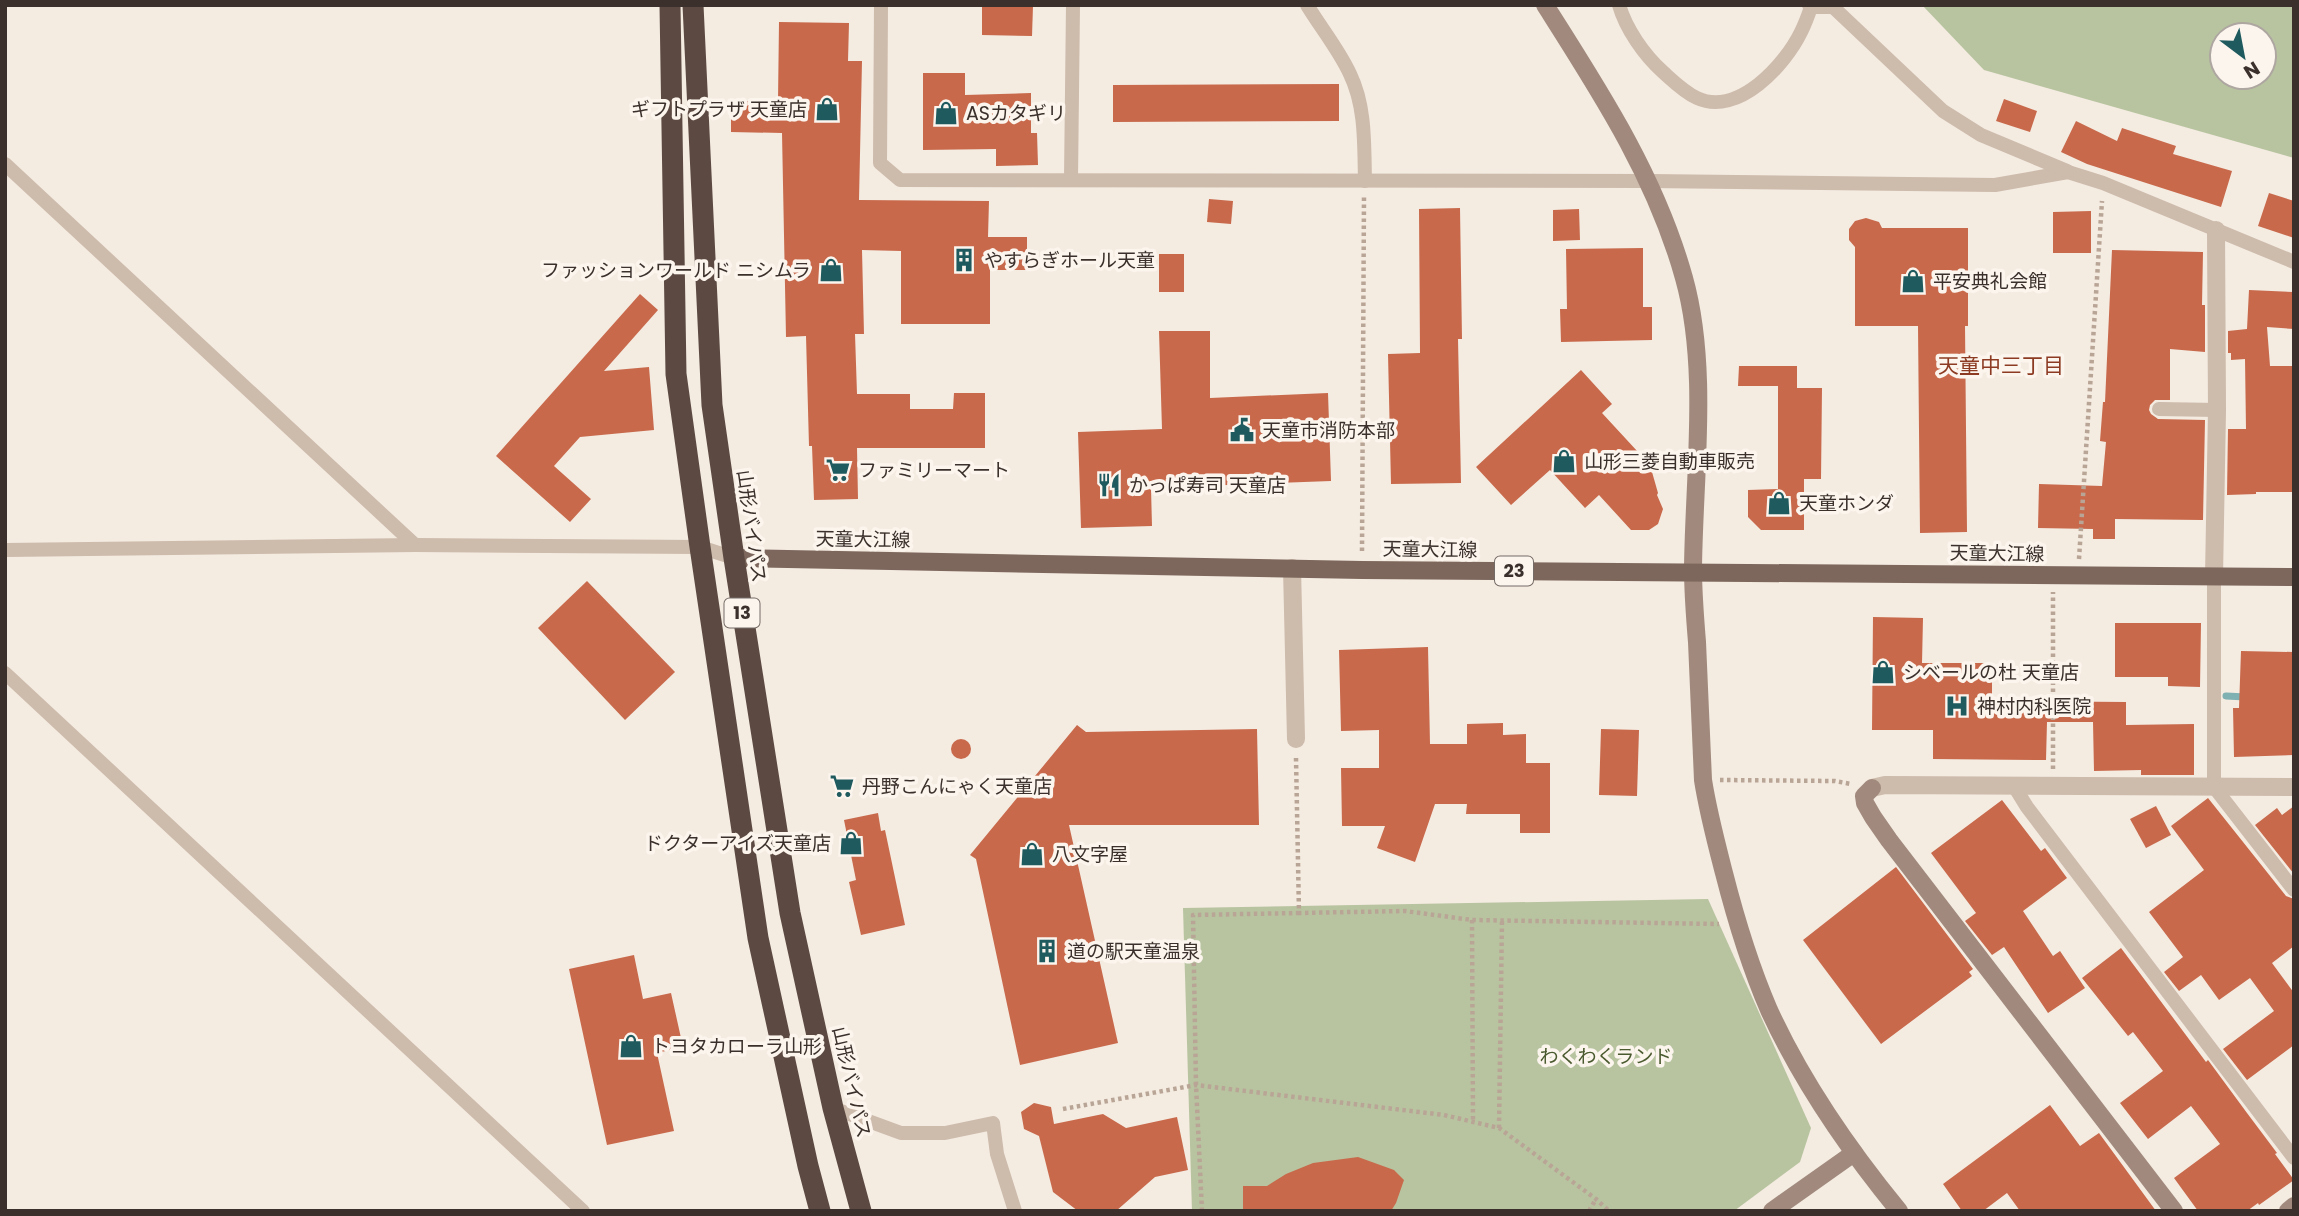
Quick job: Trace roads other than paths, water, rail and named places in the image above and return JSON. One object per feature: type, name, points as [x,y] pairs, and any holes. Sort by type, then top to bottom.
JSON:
[{"type":"highway","name":"13","points":[[670,5],[676,374],[758,938],[820,1211]]},
{"type":"highway","name":"山形バイパス","points":[[693,5],[712,405],[790,913],[833,1108],[861,1211]]},
{"type":"main road","name":"天童大江線","points":[[734,558],[1362,570],[2294,577]]},
{"type":"street","points":[[1545,5],[1606,100],[1649,181],[1685,280],[1696,339],[1693,571],[1703,780],[1707,809],[1738,924],[1770,1011],[1806,1078],[1854,1153],[1899,1211]]},
{"type":"street","points":[[2214,577],[2216,230]]},
{"type":"street","points":[[1292,568],[1296,739]]},
{"type":"street","points":[[2174,1211],[1889,841],[1865,803],[1864,796],[1872,788],[1885,785],[2294,787]]},
{"type":"street","points":[[1772,1211],[1854,1153]]},
{"type":"street","points":[[2288,1211],[2294,1206]]},
{"type":"lane","points":[[881,5],[880,163],[900,180],[1649,181],[1995,185],[2068,172]]},
{"type":"lane","points":[[1071,179],[1073,5]]},
{"type":"lane","points":[[1307,5],[1350,74],[1360,105],[1365,181]]},
{"type":"lane","points":[[1619,5],[1623,19],[1656,67],[1698,99],[1718,103],[1740,98],[1783,60],[1801,33],[1810,6],[1833,7],[1943,111],[1981,135],[2294,262]]},
{"type":"lane","points":[[5,164],[415,545]]},
{"type":"lane","points":[[2159,409],[2217,410]]},
{"type":"lane","points":[[5,550],[415,545],[700,547],[734,558]]},
{"type":"lane","points":[[2214,577],[2214,787],[2294,890]]},
{"type":"lane","points":[[5,673],[567,1205],[583,1211]]},
{"type":"lane","points":[[2014,786],[2027,807],[2294,1158]]},
{"type":"lane","points":[[833,1108],[901,1133],[945,1133],[993,1123],[997,1154],[1015,1211]]},
{"type":"waterway","points":[[2226,696],[2246,697]]},
{"type":"place","name":"ギフトプラザ 天童店","points":[[827,109]]},
{"type":"place","name":"ASカタギリ","points":[[946,113]]},
{"type":"place","name":"やすらぎホール天童","points":[[964,260]]},
{"type":"place","name":"ファッションワールド ニシムラ","points":[[831,270]]},
{"type":"place","name":"平安典礼会館","points":[[1913,281]]},
{"type":"place","name":"天童市消防本部","points":[[1242,430]]},
{"type":"place","name":"山形三菱自動車販売","points":[[1564,461]]},
{"type":"place","name":"ファミリーマート","points":[[838,470]]},
{"type":"place","name":"かっぱ寿司 天童店","points":[[1109,485]]},
{"type":"place","name":"天童ホンダ","points":[[1779,503]]},
{"type":"place","name":"シベールの杜 天童店","points":[[1883,672]]},
{"type":"place","name":"神村内科医院","points":[[1957,706]]},
{"type":"place","name":"丹野こんにゃく天童店","points":[[842,786]]},
{"type":"place","name":"ドクターアイズ天童店","points":[[851,843]]},
{"type":"place","name":"八文字屋","points":[[1032,854]]},
{"type":"place","name":"道の駅天童温泉","points":[[1047,951]]},
{"type":"place","name":"トヨタカローラ山形","points":[[631,1046]]},
{"type":"district","name":"天童中三丁目","points":[[2001,366]]},
{"type":"park label","name":"わくわくランド","points":[[1606,1056]]}]
